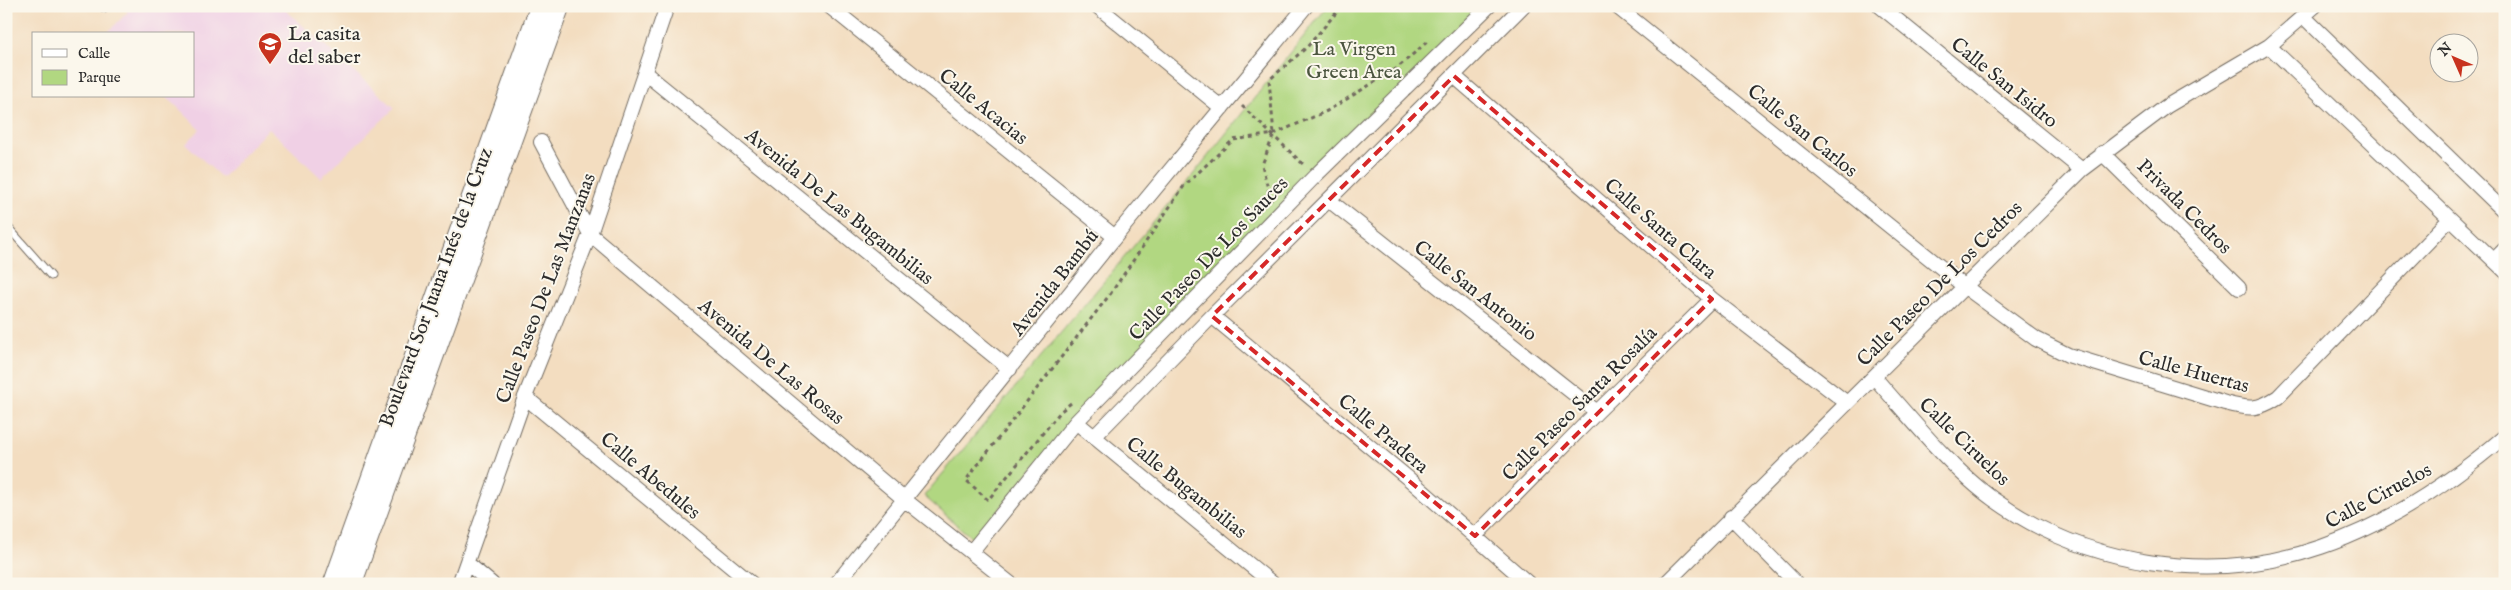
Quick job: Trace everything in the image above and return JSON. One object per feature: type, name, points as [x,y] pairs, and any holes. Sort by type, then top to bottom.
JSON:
[{"type":"main road","name":"Boulevard Sor Juana Inés de la Cruz","points":[[333,584],[540,6]]},
{"type":"main road","name":"Boulevard Sor Juana Inés de la Cruz","points":[[352,584],[560,6]]},
{"type":"main road","points":[[496,129],[514,135]]},
{"type":"street","name":"Calle Paseo De Las Manzanas","points":[[459,584],[525,397],[590,234],[667,6]]},
{"type":"street","name":"Calle Acacias","points":[[829,6],[1115,237]]},
{"type":"street","points":[[1097,6],[1222,108]]},
{"type":"street","name":"Avenida Bambú","points":[[836,584],[906,500],[1115,237],[1306,6]]},
{"type":"street","name":"Calle Paseo De Los Sauces","points":[[971,552],[1076,422],[1315,176],[1489,6]]},
{"type":"street","points":[[1094,437],[1212,316],[1330,201],[1523,6]]},
{"type":"street","name":"Calle San Carlos","points":[[1616,6],[1964,286]]},
{"type":"street","name":"Calle San Isidro","points":[[1880,6],[2082,170]]},
{"type":"street","name":"Calle Paseo De Los Cedros","points":[[1665,584],[2082,170],[2102,153],[2167,106],[2269,46],[2315,6]]},
{"type":"street","points":[[2303,16],[2505,212]]},
{"type":"street","points":[[2269,46],[2505,271]]},
{"type":"street","name":"Avenida De Las Bugambilias","points":[[645,73],[1010,369]]},
{"type":"street","name":"Calle Santa Clara","points":[[1454,76],[1712,298],[1847,404]]},
{"type":"street","name":"Avenida De Las Rosas","points":[[541,142],[590,234],[906,500],[1010,584]]},
{"type":"street","name":"Privada Cedros","points":[[2102,153],[2239,288]]},
{"type":"street","name":"Calle San Antonio","points":[[1330,201],[1597,412]]},
{"type":"street","name":"Calle Huertas","points":[[1964,286],[2017,326],[2068,356],[2225,403],[2250,408],[2260,407],[2278,397],[2294,382],[2450,219]]},
{"type":"street","points":[[2494,260],[2505,249]]},
{"type":"street","name":"Calle Paseo Santa Rosalía","points":[[1475,536],[1712,298]]},
{"type":"street","name":"Calle Pradera","points":[[1212,316],[1475,536],[1529,584]]},
{"type":"street","name":"Calle Ciruelos","points":[[1874,377],[1961,471],[1992,499],[2036,525],[2074,544],[2133,561],[2185,566],[2240,566],[2320,547],[2361,531],[2409,505],[2475,461],[2505,436]]},
{"type":"street","name":"Calle Abedules","points":[[525,397],[752,584]]},
{"type":"street","name":"Calle Bugambilias","points":[[1076,422],[1273,584]]},
{"type":"street","points":[[1731,517],[1797,584]]},
{"type":"street","points":[[467,563],[492,584]]},
{"type":"lane","points":[[6,225],[51,276]]},
{"type":"path","points":[[1272,208],[1262,165],[1274,134],[1269,80],[1307,47],[1342,6]]},
{"type":"path","points":[[1077,398],[1061,410],[988,500],[966,480],[1111,293],[1184,186],[1233,140],[1274,134],[1327,111],[1396,68],[1432,38]]},
{"type":"path","points":[[1232,97],[1274,134],[1315,176]]},
{"type":"highlighted area","points":[[1454,76],[1712,299],[1475,536],[1212,316]]},
{"type":"shaded area","name":"La casita del saber","points":[[122,6],[281,6],[395,108],[321,178],[269,128],[222,178],[186,144],[200,129],[168,98],[195,98],[195,32],[108,32],[128,12]]},
{"type":"green space","name":"La Virgen Green Area","points":[[1328,6],[1484,6],[1083,407],[974,540],[924,496],[1184,186]]},
{"type":"place","name":"La casita del saber","points":[[270,65]]}]
